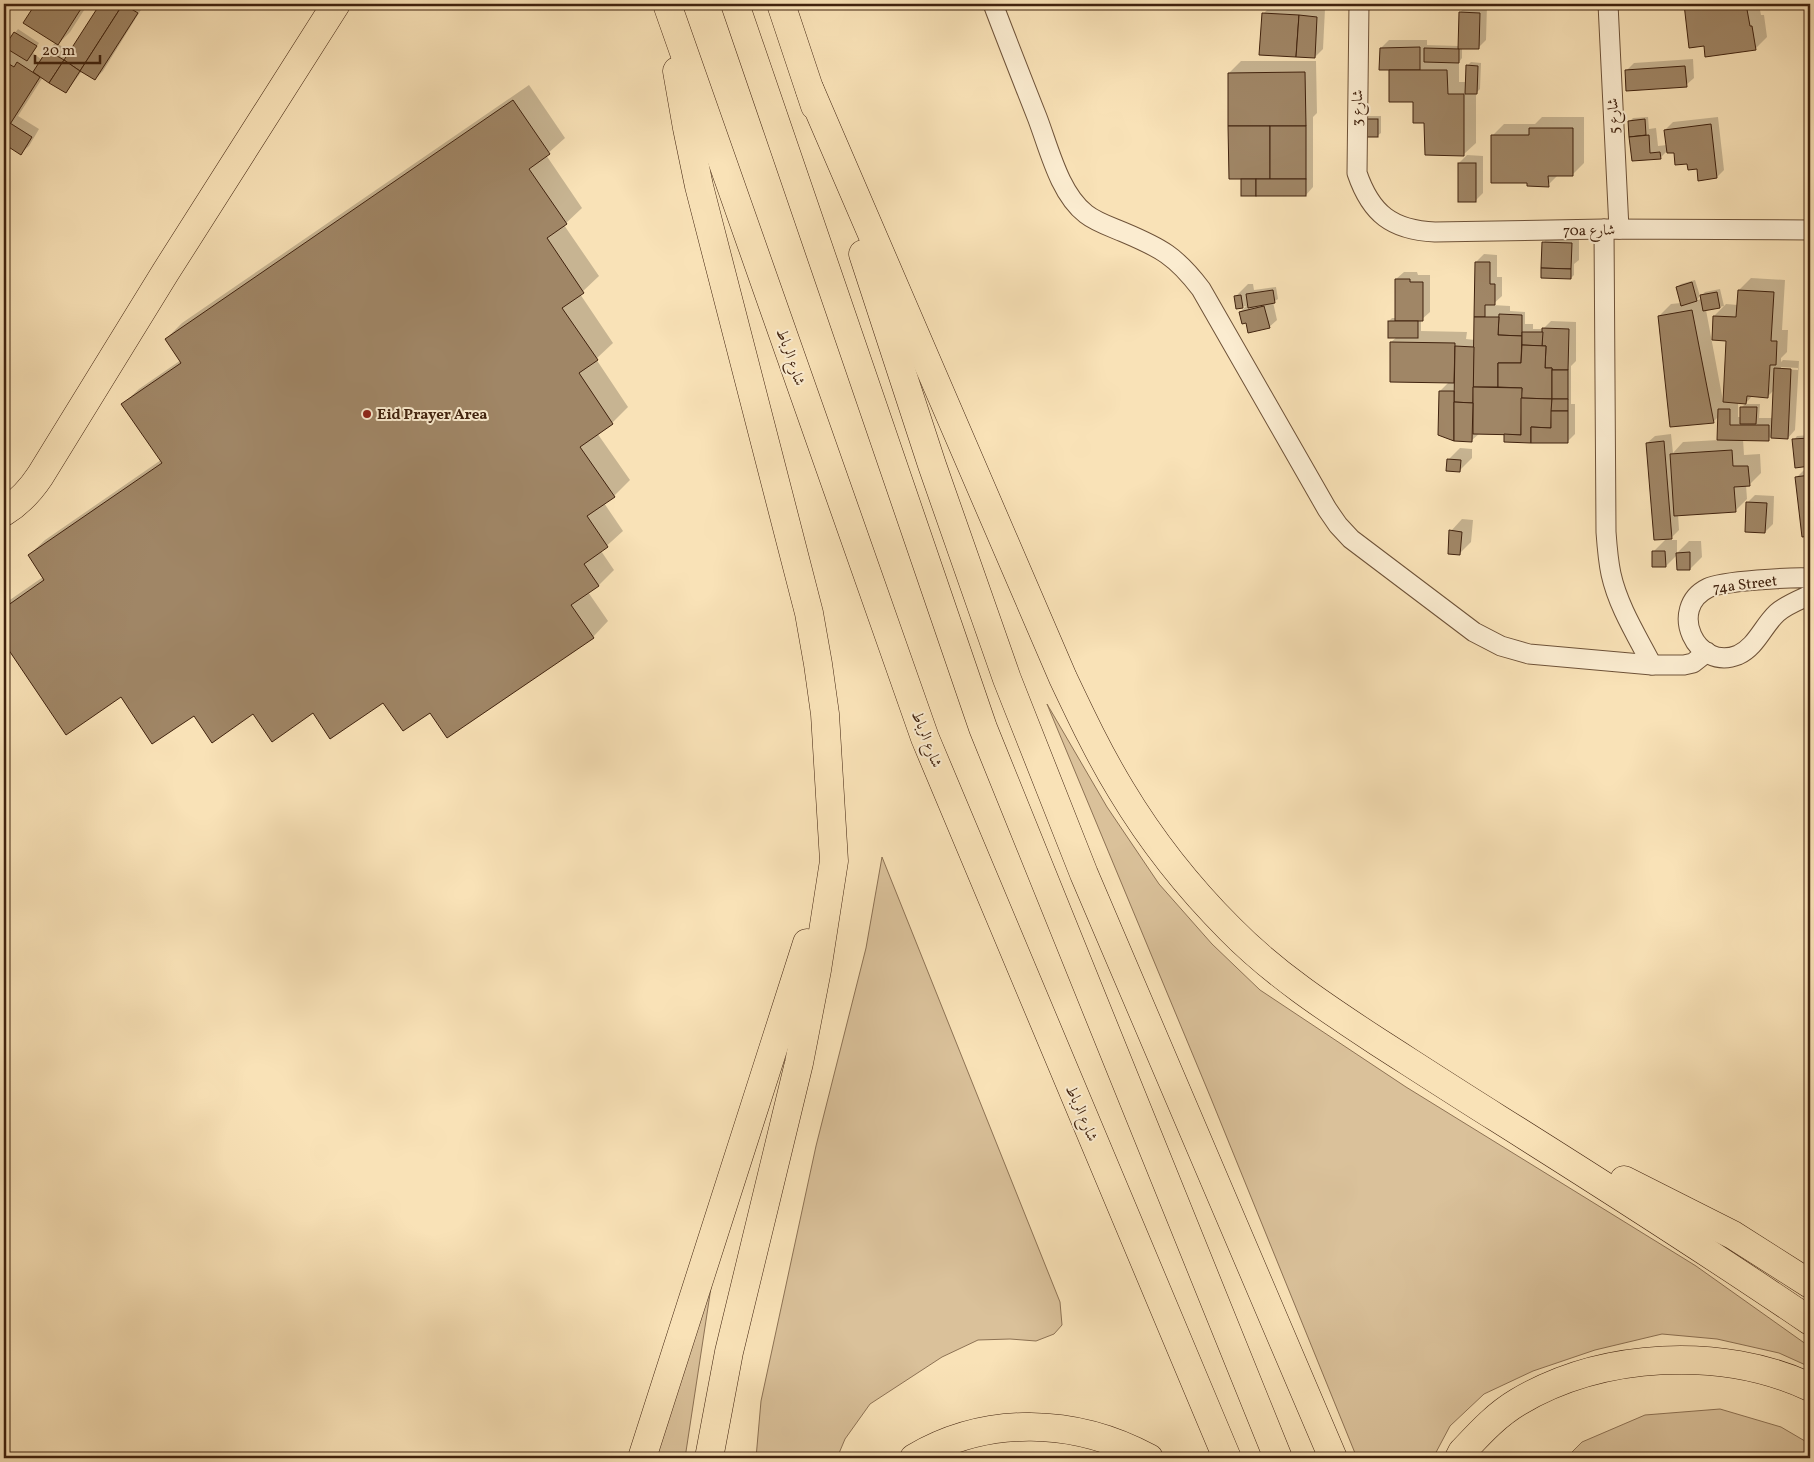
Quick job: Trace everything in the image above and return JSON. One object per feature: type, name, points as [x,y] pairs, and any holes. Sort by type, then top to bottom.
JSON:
[{"type":"highway","points":[[4,512],[30,492],[164,273],[336,4]]},
{"type":"highway","points":[[735,4],[983,728],[1278,1458]]},
{"type":"highway","points":[[781,4],[932,465],[1007,679],[1084,874],[1334,1458]]},
{"type":"highway","points":[[668,7],[687,128],[699,186],[811,622],[825,714],[834,860],[817,970],[799,1063],[729,1352],[709,1458]]},
{"type":"highway","name":"شارع الرباط","points":[[668,7],[925,738],[1226,1458]]},
{"type":"highway","points":[[810,90],[1063,678],[1093,739],[1122,791],[1154,840],[1190,887],[1231,930],[1275,969],[1322,1005],[1461,1096],[1610,1189],[1810,1321]]},
{"type":"highway","points":[[642,1458],[834,860]]},
{"type":"highway","points":[[1461,1096],[1733,1236],[1810,1284]]},
{"type":"highway","points":[[1458,1458],[1496,1416],[1516,1402],[1538,1390],[1622,1364],[1658,1360],[1695,1360],[1732,1364],[1768,1372],[1810,1388]]},
{"type":"highway","points":[[914,1458],[948,1441],[971,1433],[1025,1426],[1079,1431],[1114,1442],[1149,1458]]},
{"type":"street","points":[[993,4],[1060,177],[1075,204],[1094,219],[1170,254],[1187,270],[1202,289],[1327,510],[1350,539],[1474,632],[1501,646],[1529,654],[1652,665],[1684,665],[1693,663],[1706,652]]},
{"type":"street","name":"شارع 3","points":[[1359,4],[1357,173],[1364,192],[1375,208]]},
{"type":"street","name":"شارع 5","points":[[1608,4],[1611,229],[1606,512],[1607,554],[1618,596],[1652,665]]},
{"type":"street","name":"70a شارع","points":[[1375,208],[1388,220],[1418,232],[1611,229],[1810,230]]},
{"type":"street","name":"74a Street","points":[[1810,578],[1788,578],[1725,584],[1707,588],[1693,601],[1688,620],[1689,629],[1692,638],[1706,652],[1716,656],[1736,655],[1746,651],[1778,612],[1810,594]]},
{"type":"shaded area","points":[[1047,704],[1107,807],[1159,884],[1212,944],[1260,990],[1406,1087],[1696,1266],[1810,1347],[1810,1367],[1779,1353],[1717,1339],[1662,1334],[1595,1350],[1533,1371],[1484,1394],[1450,1426],[1433,1458],[1357,1458],[1210,1096]]},
{"type":"shaded area","points":[[882,857],[1060,1302],[1062,1325],[1054,1334],[1036,1341],[1010,1339],[978,1340],[942,1357],[870,1404],[845,1439],[837,1458],[756,1458],[761,1401],[816,1146],[866,948]]},
{"type":"shaded area","points":[[712,1281],[685,1458],[655,1458]]},
{"type":"shaded area","points":[[1720,1409],[1781,1427],[1810,1444],[1810,1458],[1566,1458],[1582,1442],[1645,1415]]},
{"type":"building","points":[[30,4],[84,4],[58,45],[23,23],[34,6]]},
{"type":"building","points":[[100,4],[123,4],[80,71],[64,60]]},
{"type":"building","points":[[123,4],[138,13],[95,80],[80,71]]},
{"type":"building","points":[[1684,4],[1746,4],[1756,50],[1705,57],[1704,46],[1689,48]]},
{"type":"building","points":[[1459,12],[1480,13],[1479,49],[1458,49]]},
{"type":"building","points":[[1262,13],[1299,15],[1296,57],[1259,55]]},
{"type":"building","points":[[1299,15],[1317,17],[1315,58],[1296,57]]},
{"type":"building","points":[[14,32],[37,46],[27,61],[4,47]]},
{"type":"building","points":[[1420,47],[1420,70],[1379,70],[1380,48]]},
{"type":"building","points":[[1424,48],[1459,49],[1459,63],[1424,62]]},
{"type":"building","points":[[47,50],[64,60],[49,83],[33,72]]},
{"type":"building","points":[[64,60],[80,71],[66,93],[49,83]]},
{"type":"building","points":[[4,61],[14,67],[17,62],[40,77],[7,129],[4,128]]},
{"type":"building","points":[[1466,65],[1478,66],[1477,94],[1465,94]]},
{"type":"building","points":[[1685,66],[1687,87],[1626,91],[1625,70]]},
{"type":"building","points":[[1389,70],[1447,70],[1448,94],[1464,94],[1464,156],[1425,155],[1424,123],[1413,123],[1413,102],[1389,102]]},
{"type":"building","points":[[1305,72],[1306,126],[1228,126],[1228,73]]},
{"type":"building","name":"Eid Prayer Area","points":[[513,100],[550,154],[529,169],[567,224],[547,238],[584,293],[562,308],[598,360],[579,373],[613,424],[580,447],[615,497],[587,516],[608,547],[584,564],[599,586],[571,605],[594,638],[447,738],[430,713],[403,731],[383,703],[330,739],[313,713],[272,742],[253,714],[212,743],[194,716],[152,744],[121,697],[66,735],[4,643],[4,608],[44,580],[28,555],[162,463],[121,404],[181,363],[165,339]]},
{"type":"building","points":[[1360,119],[1378,119],[1378,137],[1360,137]]},
{"type":"building","points":[[1645,119],[1646,135],[1629,137],[1628,121]]},
{"type":"building","points":[[10,123],[32,137],[21,155],[4,144],[4,128],[7,129]]},
{"type":"building","points":[[1711,124],[1717,178],[1698,181],[1697,169],[1688,170],[1687,164],[1675,165],[1674,153],[1667,153],[1664,130]]},
{"type":"building","points":[[1228,126],[1270,126],[1270,179],[1229,179]]},
{"type":"building","points":[[1270,126],[1306,126],[1306,179],[1270,179]]},
{"type":"building","points":[[1529,128],[1573,128],[1573,176],[1548,176],[1549,187],[1527,186],[1527,183],[1491,183],[1491,135],[1529,135]]},
{"type":"building","points":[[1649,135],[1650,153],[1660,152],[1661,159],[1632,161],[1629,137]]},
{"type":"building","points":[[1458,163],[1476,163],[1476,202],[1458,202]]},
{"type":"building","points":[[1241,179],[1256,179],[1256,196],[1241,196]]},
{"type":"building","points":[[1256,179],[1306,179],[1306,196],[1256,196]]},
{"type":"building","points":[[1542,242],[1572,243],[1571,269],[1541,268]]},
{"type":"building","points":[[1475,262],[1490,262],[1490,284],[1495,284],[1495,305],[1485,305],[1485,317],[1474,317]]},
{"type":"building","points":[[1541,268],[1571,269],[1571,279],[1541,278]]},
{"type":"building","points":[[1395,279],[1410,279],[1410,282],[1423,282],[1423,321],[1395,321]]},
{"type":"building","points":[[1692,282],[1697,301],[1681,306],[1676,287]]},
{"type":"building","points":[[1273,290],[1275,303],[1248,308],[1246,294]]},
{"type":"building","points":[[1738,290],[1774,292],[1771,341],[1777,341],[1776,365],[1770,365],[1768,398],[1747,396],[1746,404],[1723,402],[1726,341],[1712,340],[1713,316],[1736,317]]},
{"type":"building","points":[[1717,292],[1720,308],[1703,311],[1700,295]]},
{"type":"building","points":[[1241,295],[1243,308],[1236,309],[1234,296]]},
{"type":"building","points":[[1264,306],[1270,328],[1248,333],[1246,323],[1242,324],[1239,312]]},
{"type":"building","points":[[1692,310],[1714,423],[1670,427],[1658,316]]},
{"type":"building","points":[[1499,314],[1522,315],[1522,336],[1498,335]]},
{"type":"building","points":[[1474,317],[1499,317],[1498,335],[1522,336],[1521,363],[1498,363],[1498,387],[1473,387]]},
{"type":"building","points":[[1388,321],[1418,321],[1418,338],[1388,338]]},
{"type":"building","points":[[1542,328],[1569,329],[1568,370],[1545,368],[1546,346],[1542,346]]},
{"type":"building","points":[[1522,332],[1543,332],[1542,346],[1522,345]]},
{"type":"building","points":[[1390,342],[1455,343],[1454,383],[1390,382]]},
{"type":"building","points":[[1522,345],[1546,346],[1545,368],[1552,368],[1552,399],[1521,398],[1522,388],[1498,387],[1498,363],[1521,363]]},
{"type":"building","points":[[1455,346],[1474,347],[1473,403],[1454,402]]},
{"type":"building","points":[[1774,368],[1791,369],[1788,439],[1771,438]]},
{"type":"building","points":[[1552,370],[1568,370],[1568,399],[1552,399]]},
{"type":"building","points":[[1473,387],[1522,388],[1521,435],[1473,434]]},
{"type":"building","points":[[1439,391],[1454,391],[1454,441],[1438,435]]},
{"type":"building","points":[[1521,398],[1552,399],[1551,428],[1531,427],[1531,443],[1504,442],[1504,434],[1521,435]]},
{"type":"building","points":[[1552,399],[1568,399],[1568,411],[1551,411]]},
{"type":"building","points":[[1454,402],[1473,403],[1472,442],[1454,441]]},
{"type":"building","points":[[1740,407],[1757,407],[1756,424],[1740,424]]},
{"type":"building","points":[[1718,409],[1730,409],[1730,425],[1769,425],[1769,441],[1717,440]]},
{"type":"building","points":[[1551,411],[1568,411],[1568,443],[1531,443],[1531,427],[1551,428]]},
{"type":"building","points":[[1810,438],[1810,466],[1795,468],[1792,439]]},
{"type":"building","points":[[1664,441],[1672,539],[1654,540],[1646,443]]},
{"type":"building","points":[[1732,450],[1733,466],[1748,466],[1750,486],[1734,487],[1736,512],[1674,516],[1670,454]]},
{"type":"building","points":[[1447,459],[1461,460],[1460,472],[1446,471]]},
{"type":"building","points":[[1810,475],[1810,536],[1802,537],[1795,477]]},
{"type":"building","points":[[1746,502],[1767,503],[1765,533],[1745,532]]},
{"type":"building","points":[[1449,530],[1462,532],[1460,555],[1448,554]]},
{"type":"building","points":[[1652,551],[1665,551],[1666,567],[1652,567]]},
{"type":"building","points":[[1690,552],[1690,570],[1677,570],[1676,553]]},
{"type":"place","name":"Eid Prayer Area","points":[[367,414]]}]
